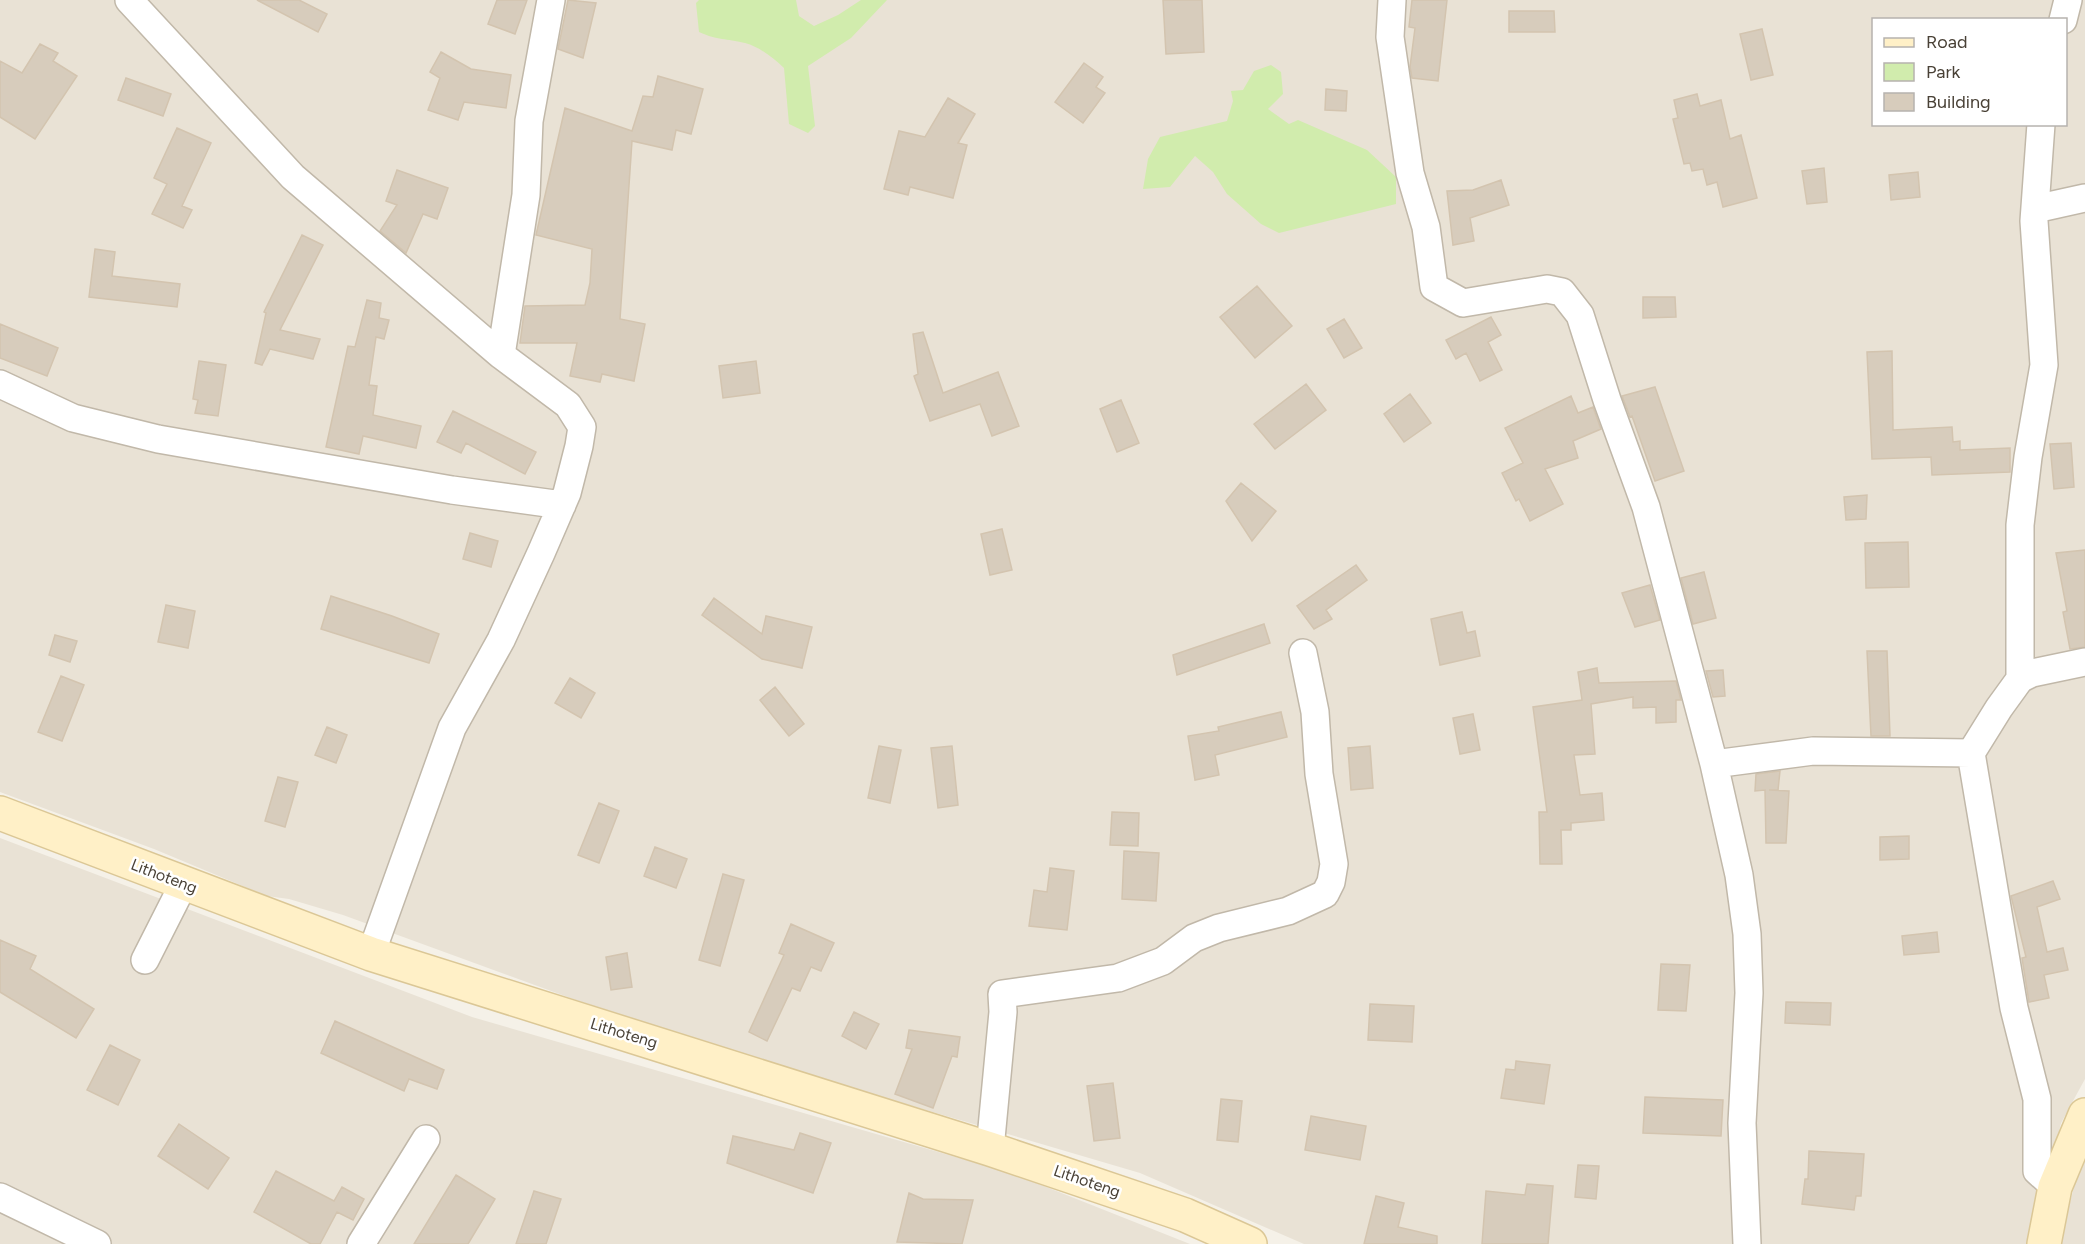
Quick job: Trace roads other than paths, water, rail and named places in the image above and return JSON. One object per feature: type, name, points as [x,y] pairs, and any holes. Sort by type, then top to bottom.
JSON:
[{"type":"main road","name":"Lithoteng","points":[[0,813],[371,954],[990,1149],[1185,1215],[1250,1244]]},
{"type":"main road","points":[[2044,1244],[2055,1187],[2085,1115]]},
{"type":"street","points":[[129,0],[293,177],[501,355],[568,405],[582,427],[579,446],[562,505],[501,640],[452,728],[371,954]]},
{"type":"street","points":[[501,355],[526,195],[529,121],[551,0]]},
{"type":"street","points":[[1392,0],[1390,36],[1410,173],[1421,205],[1434,287],[1463,303],[1547,289],[1562,292],[1580,315],[1646,507],[1714,764],[1739,875],[1747,934],[1749,993],[1742,1123],[1747,1244]]},
{"type":"street","points":[[2064,18],[2068,0]]},
{"type":"street","points":[[2020,679],[2020,525],[2028,458],[2044,365],[2035,262],[2035,209],[2041,126]]},
{"type":"street","points":[[2035,209],[2085,198]]},
{"type":"street","points":[[0,384],[73,418],[158,439],[452,490],[562,505]]},
{"type":"street","points":[[990,1149],[1003,1012],[1002,994],[1118,978],[1163,961],[1194,938],[1288,911],[1325,894],[1331,882],[1334,864],[1319,774],[1315,712],[1303,653]]},
{"type":"street","points":[[2055,1187],[2037,1171],[2037,1099],[2014,1008],[1971,753],[1998,708],[2020,679],[2032,673],[2085,662]]},
{"type":"street","points":[[1714,764],[1814,751],[1971,753]]},
{"type":"street","points":[[145,960],[184,883]]},
{"type":"street","points":[[361,1244],[426,1139]]},
{"type":"street","points":[[0,1197],[97,1244]]}]
